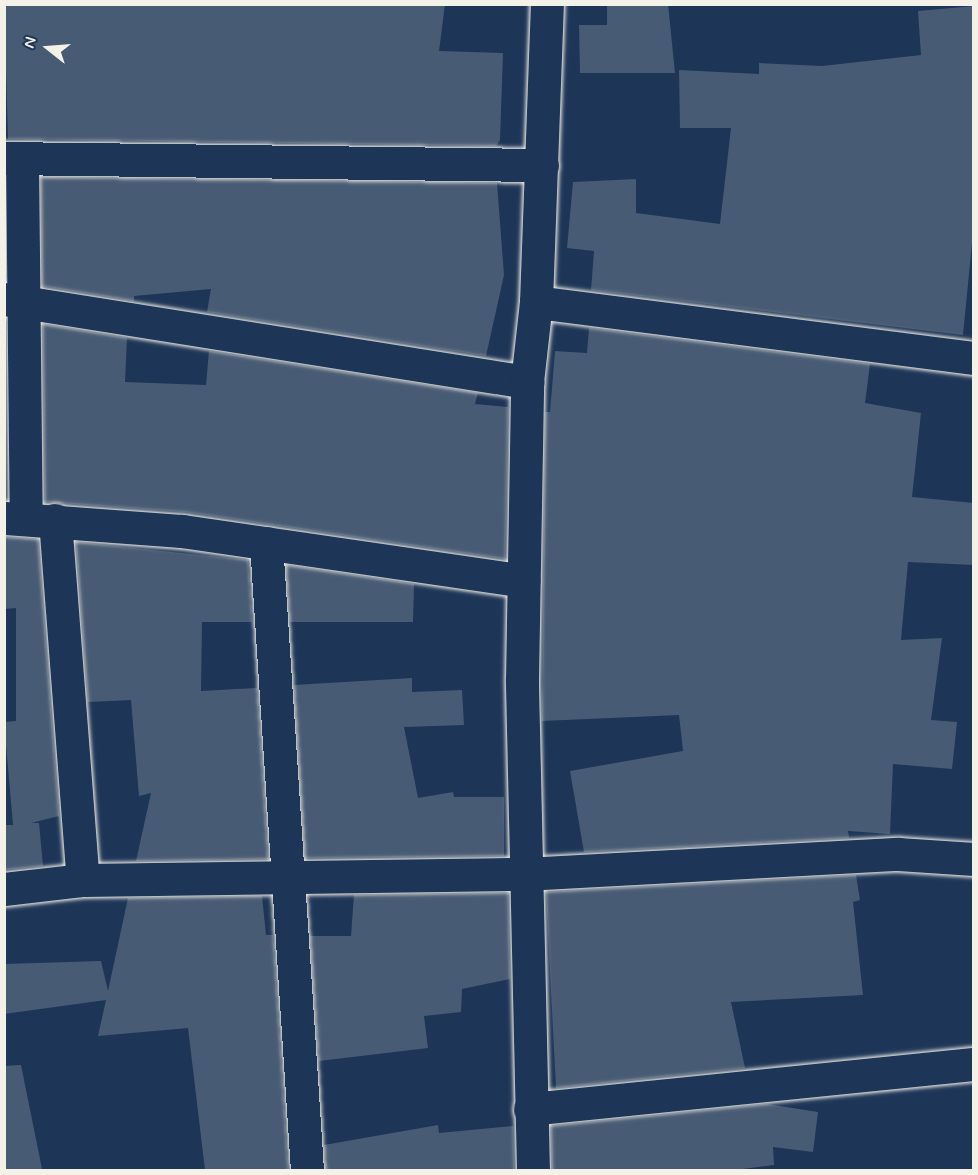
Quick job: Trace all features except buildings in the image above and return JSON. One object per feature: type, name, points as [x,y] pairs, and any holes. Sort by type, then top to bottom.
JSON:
[{"type":"street","points":[[533,1170],[524,874],[523,581],[527,382],[536,302],[547,4]]},
{"type":"street","points":[[83,880],[29,519],[12,301],[13,158],[542,165]]},
{"type":"street","points":[[12,301],[527,382]]},
{"type":"street","points":[[536,302],[974,358]]},
{"type":"street","points":[[29,519],[266,543],[523,581]]},
{"type":"street","points":[[266,543],[284,875],[307,1170]]},
{"type":"street","points":[[4,888],[83,880],[284,875],[524,874],[898,854],[974,859]]},
{"type":"street","points":[[530,1109],[974,1064]]}]
